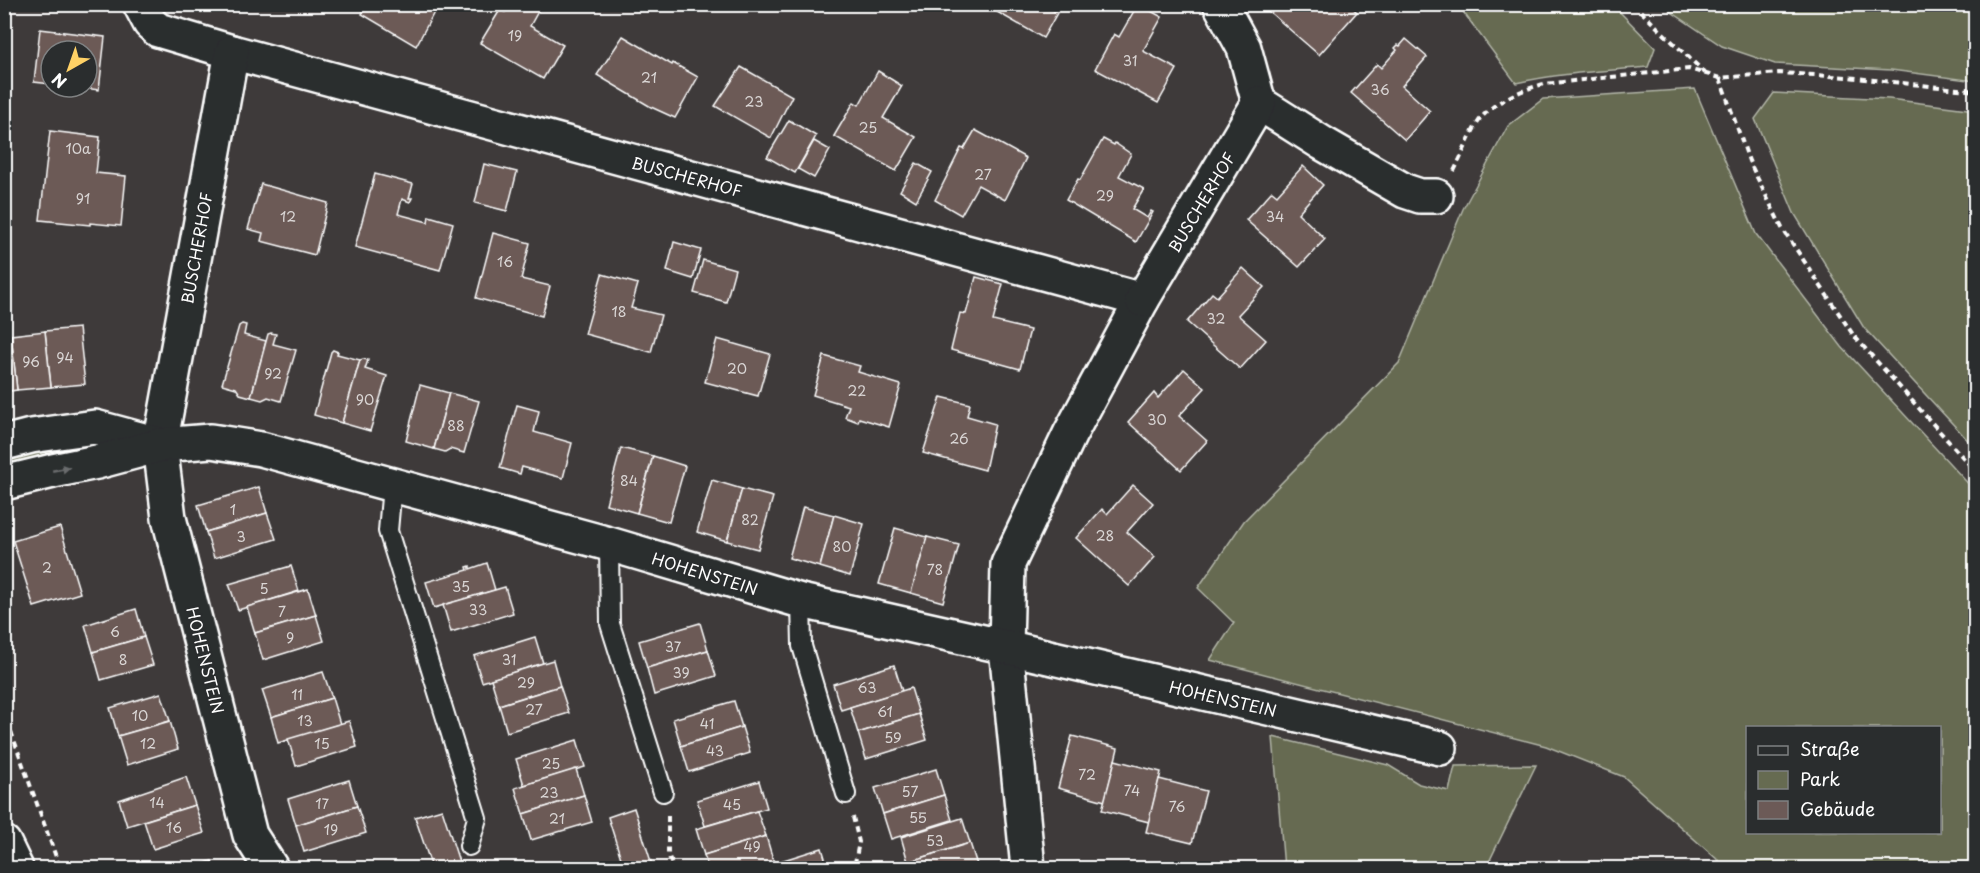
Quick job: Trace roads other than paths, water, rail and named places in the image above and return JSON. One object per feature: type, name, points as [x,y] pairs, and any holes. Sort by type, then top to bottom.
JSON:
[{"type":"street","name":"BUSCHERHOF","points":[[140,4],[150,23],[158,30],[232,52],[1142,300]]},
{"type":"street","points":[[1220,4],[1244,48],[1259,103],[1405,191],[1420,196],[1437,196]]},
{"type":"street","name":"BUSCHERHOF","points":[[160,445],[232,52]]},
{"type":"street","name":"BUSCHERHOF","points":[[1006,647],[1008,564],[1070,434],[1142,300],[1259,103]]},
{"type":"street","name":"HOHENSTEIN","points":[[4,443],[31,436],[94,427],[160,445]]},
{"type":"street","name":"HOHENSTEIN","points":[[4,483],[160,445],[211,441],[261,449],[609,544],[801,602],[1440,748]]},
{"type":"street","name":"HOHENSTEIN","points":[[160,445],[170,518],[250,835],[271,868]]},
{"type":"street","points":[[1006,647],[1028,868]]},
{"type":"street","points":[[4,843],[16,868]]},
{"type":"lane","points":[[392,486],[388,531],[477,818],[469,846]]},
{"type":"lane","points":[[609,544],[610,624],[665,800]]},
{"type":"lane","points":[[801,602],[802,646],[846,794]]}]
